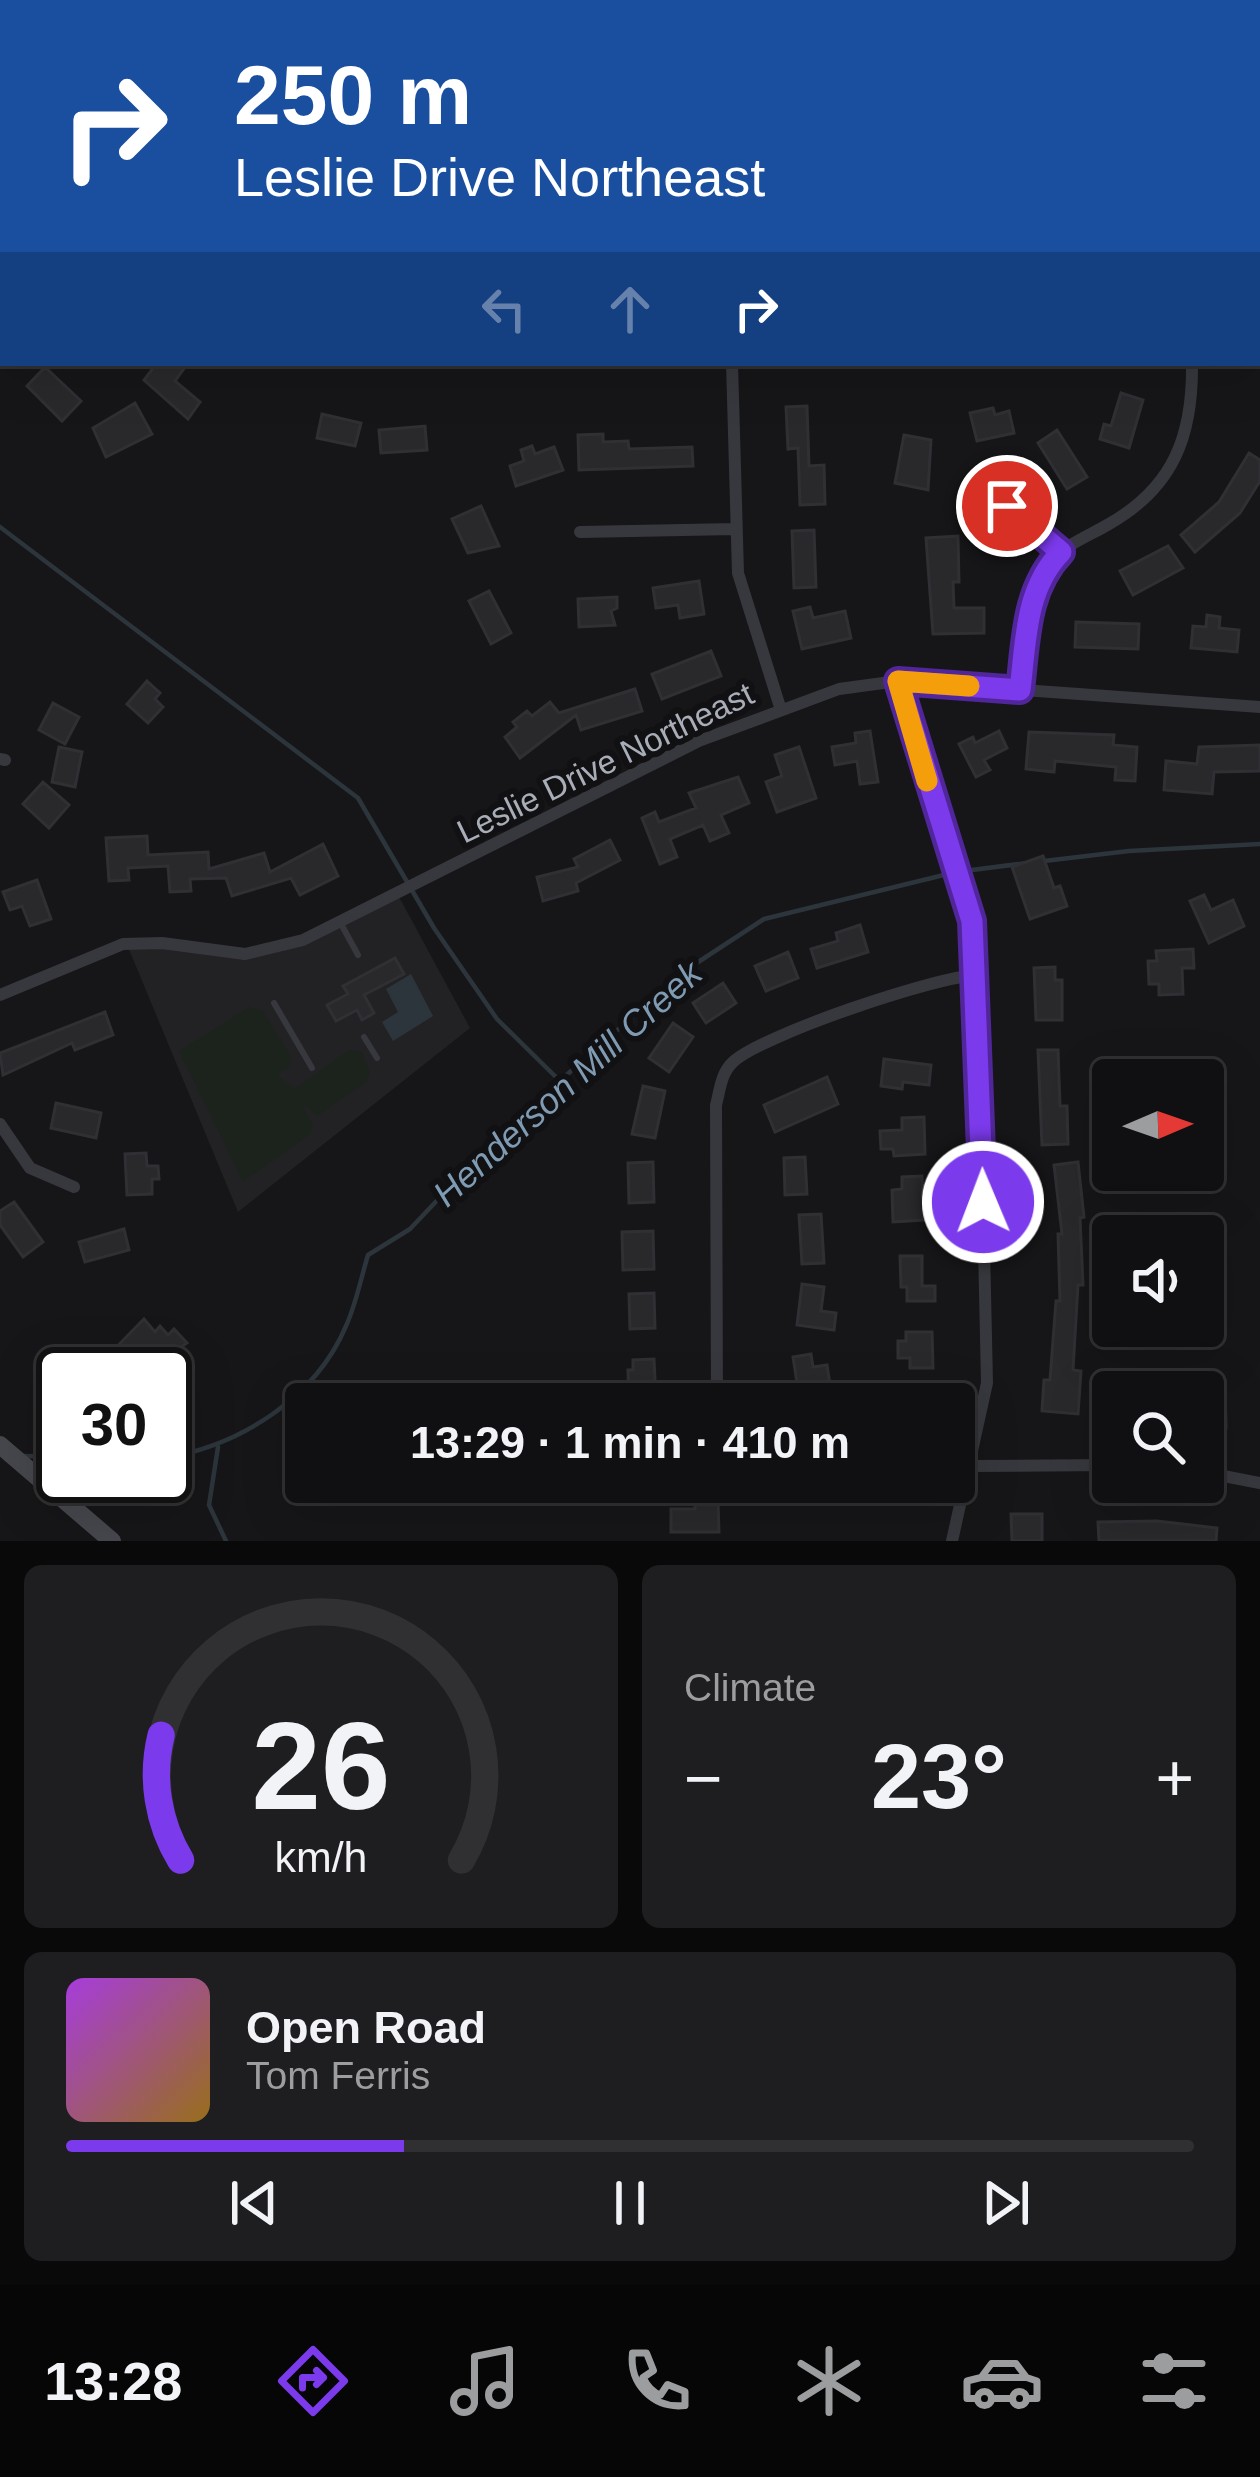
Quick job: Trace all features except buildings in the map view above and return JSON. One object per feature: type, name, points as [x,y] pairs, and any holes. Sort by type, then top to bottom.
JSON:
[{"type":"street","points":[[732,366],[735,529],[744,598],[780,707]]},
{"type":"street","points":[[1020,690],[1031,602],[1049,565],[1164,482],[1187,433],[1192,366]]},
{"type":"street","points":[[1007,506],[1061,552]]},
{"type":"street","points":[[580,532],[735,529]]},
{"type":"street","points":[[898,681],[972,921],[978,975],[987,1383],[975,1449]]},
{"type":"street","name":"Leslie Drive Northeast","points":[[0,995],[123,944],[162,943],[245,954],[303,940],[699,741],[838,689],[898,681],[1260,707]]},
{"type":"street","points":[[717,1383],[716,1105],[724,1073],[752,1050],[926,982],[978,975]]},
{"type":"street","points":[[0,1124],[30,1168],[74,1187]]},
{"type":"street","points":[[2,1447],[112,1541]]},
{"type":"street","points":[[975,1466],[1092,1465]]},
{"type":"street","points":[[1224,1476],[1260,1483]]},
{"type":"street","points":[[952,1541],[962,1503]]},
{"type":"lane","points":[[340,922],[358,955]]},
{"type":"lane","points":[[274,1003],[312,1068]]},
{"type":"lane","points":[[364,1037],[377,1058]]},
{"type":"shaded area","points":[[398,895],[470,1028],[238,1212],[128,947],[268,954]]},
{"type":"shaded area","points":[[411,974],[433,1016],[393,1041],[382,1022],[398,1012],[386,989]]},
{"type":"shaded area","points":[[249,1007],[263,1011],[291,1056],[290,1066],[277,1075],[294,1089],[349,1050],[362,1052],[370,1072],[367,1082],[317,1116],[302,1102],[313,1127],[309,1135],[243,1182],[179,1051]]},
{"type":"waterway","points":[[0,527],[358,798],[434,928],[497,1019],[560,1081]]},
{"type":"waterway","name":"Henderson Mill Creek","points":[[1044,861],[1260,844]]},
{"type":"waterway","name":"Henderson Mill Creek","points":[[192,1452],[247,1430],[295,1396],[315,1376],[346,1326],[368,1255],[410,1229],[501,1133],[683,972],[764,919],[956,872],[1027,863]]},
{"type":"waterway","name":"Henderson Mill Creek","points":[[218,1447],[209,1505],[226,1541]]},
{"type":"waterway","points":[[24,1456],[36,1456]]},
{"type":"slow traffic","points":[[927,781],[898,681],[969,686]]},
{"type":"route","points":[[983,1202],[978,975],[972,921],[898,681],[1020,690],[1031,602],[1049,565],[1061,552],[1007,506]]}]
